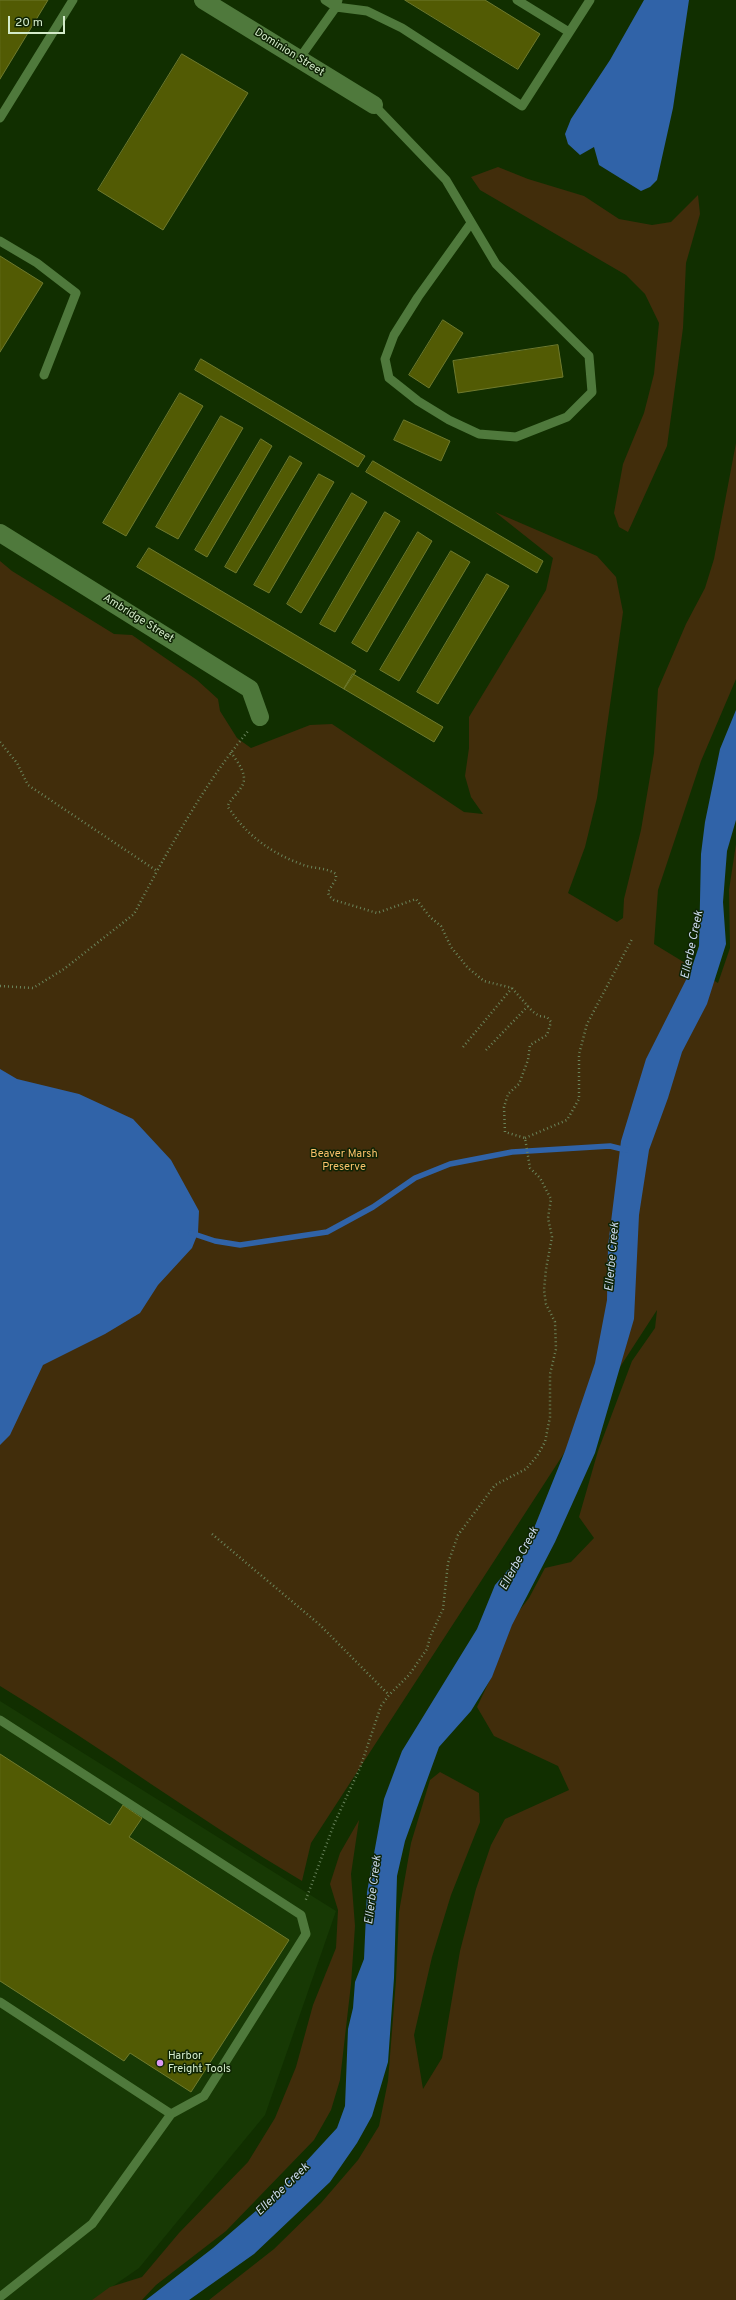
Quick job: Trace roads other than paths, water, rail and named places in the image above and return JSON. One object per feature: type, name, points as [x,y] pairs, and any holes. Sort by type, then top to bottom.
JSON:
[{"type":"street","name":"Dominion Street","points":[[212,2],[299,59],[374,105]]},
{"type":"street","name":"Ambridge Street","points":[[0,533],[250,689],[260,717]]},
{"type":"lane","points":[[0,118],[73,0]]},
{"type":"lane","points":[[325,0],[367,11],[402,28],[522,106],[590,0]]},
{"type":"lane","points":[[517,0],[569,32]]},
{"type":"lane","points":[[299,59],[337,3]]},
{"type":"lane","points":[[374,105],[446,180],[496,264],[589,356],[592,392],[567,417],[516,437],[478,434],[424,405],[389,378],[385,359],[394,335],[418,296],[471,223]]},
{"type":"lane","points":[[0,241],[37,262],[76,293],[44,375]]},
{"type":"lane","points":[[0,1720],[301,1915],[306,1934],[204,2096],[171,2114],[92,2224],[0,2297]]},
{"type":"lane","points":[[0,2002],[171,2114]]},
{"type":"water","points":[[644,0],[689,0],[673,108],[657,180],[650,187],[641,191],[599,165],[594,147],[580,155],[568,144],[565,134],[571,119],[610,60]]},
{"type":"water","name":"Ellerbe Creek","points":[[736,710],[736,820],[727,851],[723,902],[726,944],[707,1004],[682,1052],[668,1098],[649,1150],[639,1215],[634,1319],[595,1453],[555,1542],[512,1625],[492,1677],[471,1711],[439,1747],[405,1841],[397,1876],[394,1978],[388,2062],[372,2116],[357,2143],[330,2182],[254,2254],[189,2300],[146,2300],[213,2248],[279,2191],[337,2128],[345,2106],[348,2029],[353,2008],[355,1982],[364,1959],[367,1892],[384,1799],[402,1751],[477,1629],[495,1585],[508,1570],[520,1563],[565,1451],[595,1363],[607,1300],[608,1246],[621,1141],[646,1059],[691,970],[699,946],[701,854],[705,822],[720,749]]},
{"type":"water","points":[[0,1069],[17,1079],[79,1094],[133,1119],[171,1160],[199,1211],[198,1233],[192,1248],[158,1285],[140,1313],[105,1334],[43,1365],[10,1435],[0,1445]]},
{"type":"waterway","points":[[191,1233],[215,1241],[240,1245],[327,1232],[373,1207],[415,1178],[450,1164],[512,1152],[610,1146],[626,1150]]},
{"type":"place","name":"Harbor Freight Tools","points":[[160,2063]]},
{"type":"park label","name":"Beaver Marsh Preserve","points":[[344,1161]]}]
